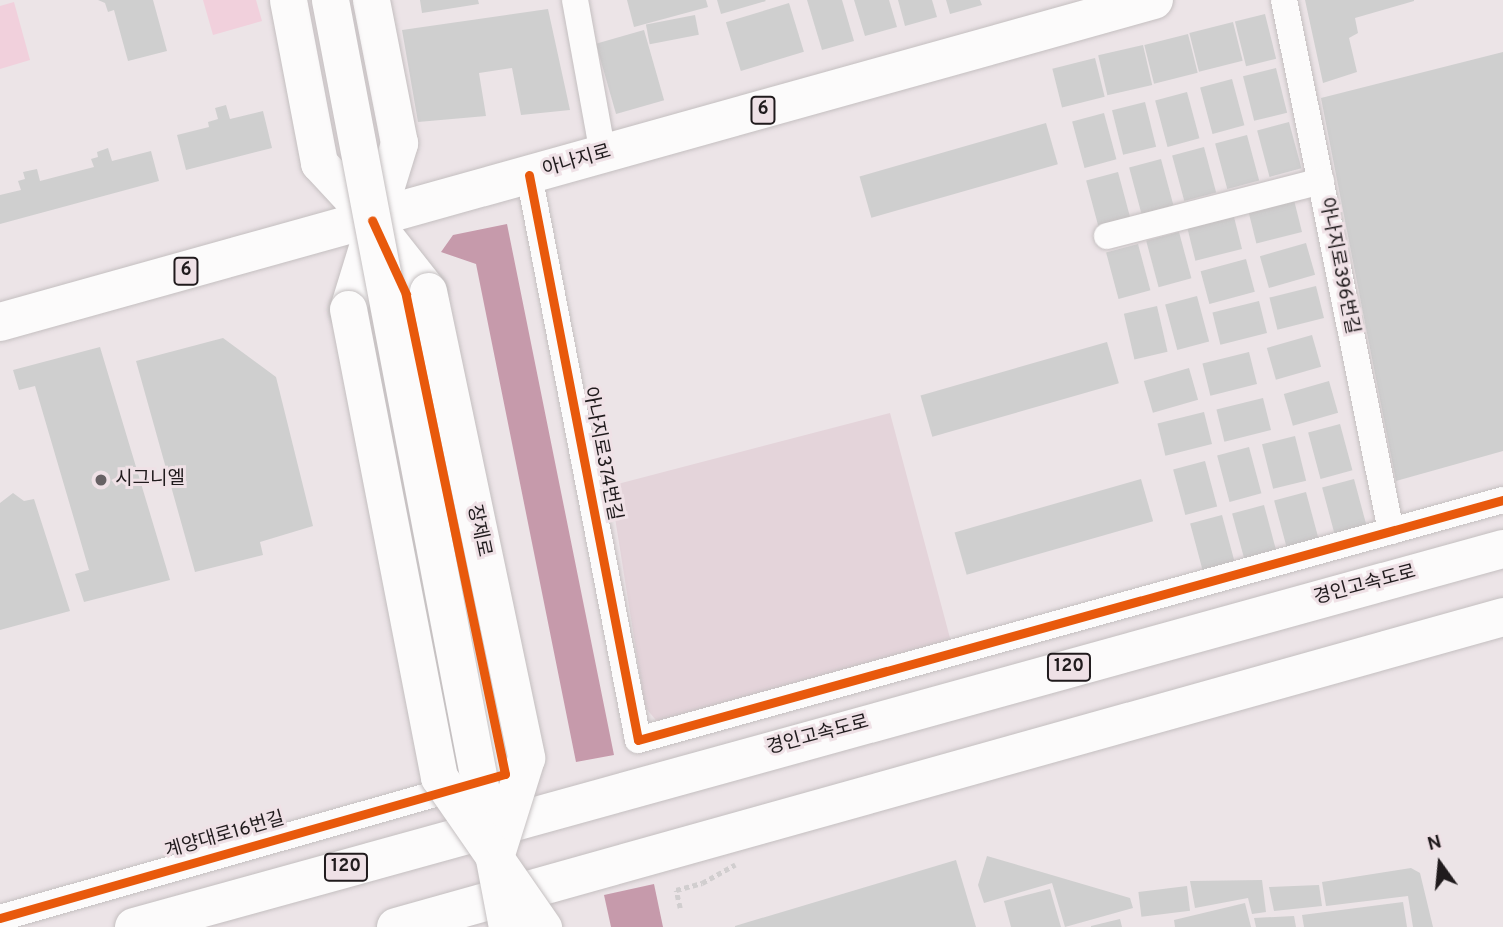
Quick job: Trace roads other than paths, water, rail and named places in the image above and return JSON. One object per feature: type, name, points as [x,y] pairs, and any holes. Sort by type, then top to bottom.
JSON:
[{"type":"main road","name":"장제로","points":[[288,0],[319,163],[372,220],[428,291],[526,758],[495,857],[484,927]]},
{"type":"main road","name":"장제로","points":[[330,0],[507,927]]},
{"type":"main road","name":"장제로","points":[[371,0],[399,143],[372,220],[348,309],[439,777],[543,927]]},
{"type":"main road","name":"아나지로","points":[[0,322],[1154,0]]},
{"type":"main road","name":"경인고속도로","points":[[134,927],[558,807],[1503,548]]},
{"type":"main road","points":[[396,927],[1503,617]]},
{"type":"street","points":[[575,0],[603,154]]},
{"type":"street","name":"아나지로396번길","points":[[1284,0],[1391,531]]},
{"type":"street","name":"아나지로374번길","points":[[529,175],[638,740],[1391,531]]},
{"type":"street","points":[[1107,236],[1321,181]]},
{"type":"street","points":[[372,220],[370,300],[461,786]]},
{"type":"street","name":"계양대로16번길","points":[[0,918],[505,774],[406,294],[372,220]]},
{"type":"street","points":[[1391,531],[1503,500]]},
{"type":"place","name":"시그니엘","points":[[101,480]]}]
